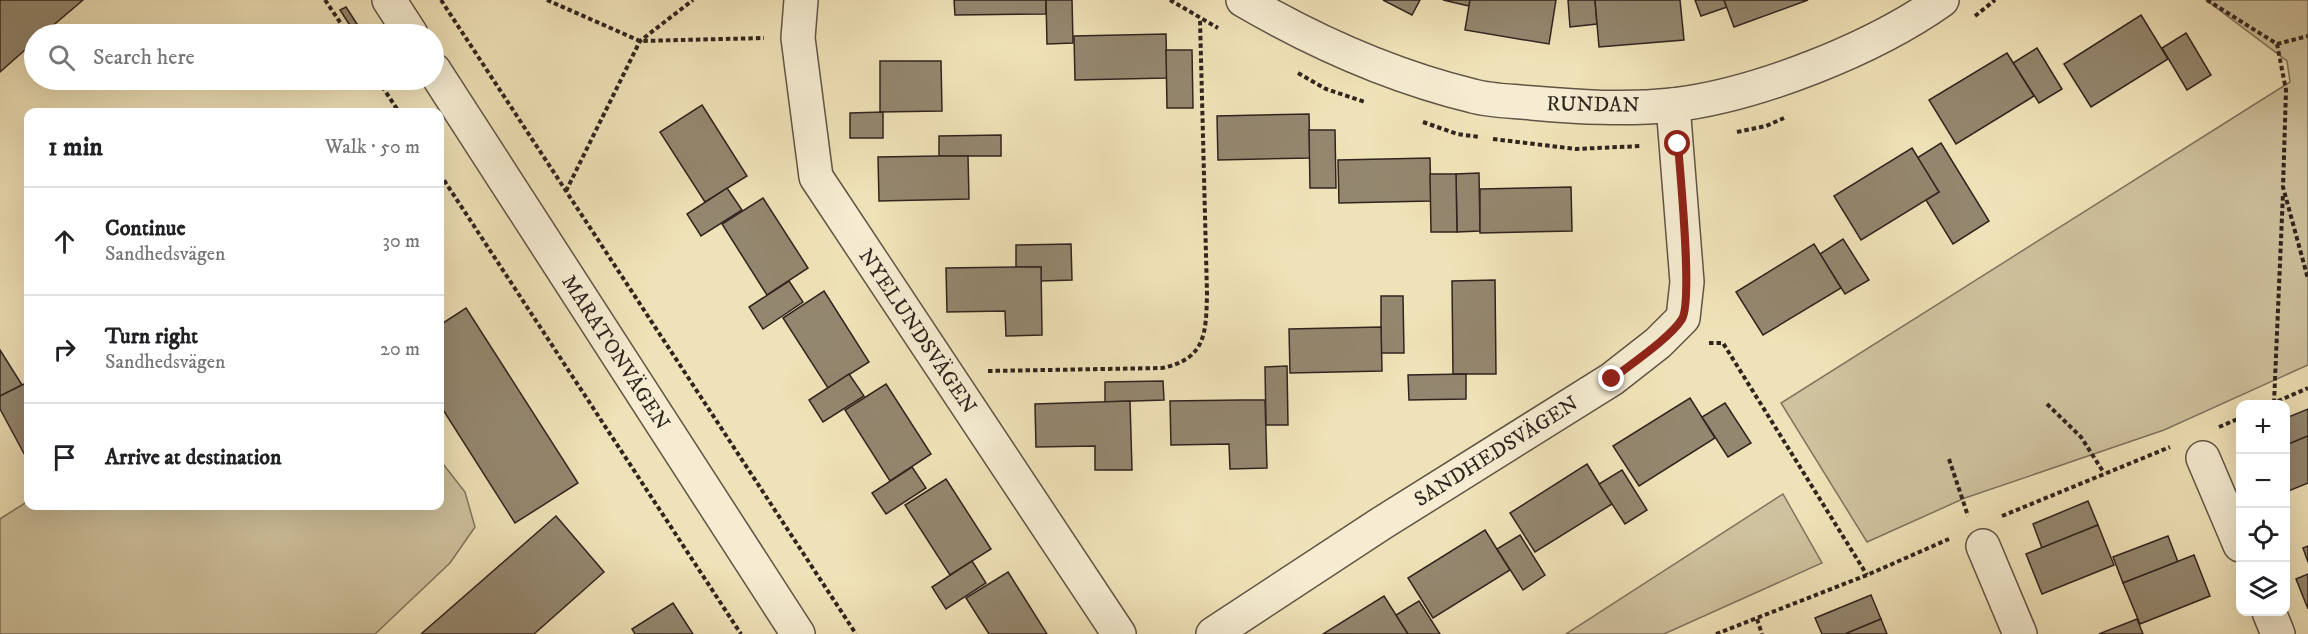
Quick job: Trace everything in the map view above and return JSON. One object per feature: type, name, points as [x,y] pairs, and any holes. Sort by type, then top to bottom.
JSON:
[{"type":"street","points":[[389,0],[405,24]]},
{"type":"street","name":"NYELUNDSVÄGEN","points":[[801,0],[798,38],[816,177],[1119,634]]},
{"type":"street","name":"RUNDAN","points":[[1243,0],[1285,24],[1375,66],[1475,97],[1577,107],[1673,105],[1752,87],[1858,50],[1942,0]]},
{"type":"street","name":"MARATONVÄGEN","points":[[444,85],[798,634]]},
{"type":"street","name":"SANDHEDSVÄGEN","points":[[1213,634],[1382,523],[1612,379],[1658,343],[1683,318],[1687,282],[1673,105]]},
{"type":"street","points":[[2203,458],[2236,534]]},
{"type":"street","points":[[1976,532],[2020,634]]},
{"type":"street","points":[[2271,616],[2278,634]]},
{"type":"path","points":[[326,0],[342,24]]},
{"type":"path","points":[[441,0],[856,634]]},
{"type":"path","points":[[547,0],[640,41],[798,38]]},
{"type":"path","points":[[566,192],[640,41],[693,0]]},
{"type":"path","points":[[2207,0],[2277,44],[2308,36]]},
{"type":"path","points":[[944,371],[1162,368],[1180,364],[1197,351],[1206,330],[1207,294],[1200,18]]},
{"type":"path","points":[[2272,400],[2286,90],[2277,44]]},
{"type":"path","points":[[385,90],[396,108]]},
{"type":"path","points":[[444,180],[741,634]]},
{"type":"path","points":[[2283,187],[2308,279]]},
{"type":"path","points":[[1658,343],[1723,343],[1867,575]]},
{"type":"path","points":[[2281,400],[2308,388]]},
{"type":"path","points":[[2047,404],[2081,437],[2104,473]]},
{"type":"path","points":[[1948,459],[1976,532]]},
{"type":"path","points":[[1757,619],[1762,634]]},
{"type":"shaded area","points":[[2206,0],[2308,0],[2308,365],[2164,430],[1965,498],[1867,542],[1781,403],[2290,82],[2287,61]]},
{"type":"shaded area","points":[[444,465],[465,492],[475,527],[450,563],[375,634],[0,634],[0,519],[24,504],[24,510],[444,510]]},
{"type":"shaded area","points":[[1783,494],[1822,563],[1664,634],[1566,634]]},
{"type":"building","points":[[0,0],[83,0],[55,24],[24,24],[24,51],[0,72]]},
{"type":"building","points":[[954,0],[1046,0],[1046,14],[955,15]]},
{"type":"building","points":[[1046,0],[1072,0],[1073,43],[1047,44]]},
{"type":"building","points":[[1383,0],[1420,0],[1412,15]]},
{"type":"building","points":[[1443,0],[1470,0],[1469,6]]},
{"type":"building","points":[[1470,0],[1556,0],[1549,44],[1465,30]]},
{"type":"building","points":[[1568,0],[1595,0],[1597,24],[1570,27]]},
{"type":"building","points":[[1595,0],[1680,0],[1684,40],[1599,47]]},
{"type":"building","points":[[1695,0],[1724,0],[1727,7],[1701,16]]},
{"type":"building","points":[[1724,0],[1808,0],[1734,27]]},
{"type":"building","points":[[346,7],[357,24],[349,24],[340,10]]},
{"type":"building","points":[[2141,15],[2168,59],[2091,107],[2064,64]]},
{"type":"building","points":[[2186,33],[2211,75],[2187,90],[2162,48]]},
{"type":"building","points":[[1166,34],[1167,78],[1075,80],[1074,36]]},
{"type":"building","points":[[2037,48],[2062,89],[2039,103],[2013,63]]},
{"type":"building","points":[[1166,50],[1192,50],[1193,108],[1167,108]]},
{"type":"building","points":[[2007,53],[2034,96],[1956,144],[1929,100]]},
{"type":"building","points":[[880,61],[941,61],[942,111],[880,112]]},
{"type":"building","points":[[702,105],[747,176],[705,202],[660,132]]},
{"type":"building","points":[[883,112],[883,138],[850,138],[850,113]]},
{"type":"building","points":[[1309,114],[1310,158],[1218,160],[1217,116]]},
{"type":"building","points":[[1309,130],[1335,130],[1336,188],[1310,188]]},
{"type":"building","points":[[1001,135],[1001,156],[939,156],[939,136]]},
{"type":"building","points":[[1941,143],[1989,221],[1953,244],[1926,200],[1939,192],[1917,158]]},
{"type":"building","points":[[1912,148],[1939,192],[1861,240],[1834,196]]},
{"type":"building","points":[[968,156],[969,199],[879,201],[878,157]]},
{"type":"building","points":[[1430,158],[1431,201],[1339,203],[1338,160]]},
{"type":"building","points":[[1479,173],[1480,231],[1457,232],[1456,174]]},
{"type":"building","points":[[1430,174],[1456,174],[1457,232],[1431,232]]},
{"type":"building","points":[[1571,187],[1572,231],[1480,233],[1480,189]]},
{"type":"building","points":[[727,188],[742,210],[701,236],[687,214]]},
{"type":"building","points":[[763,198],[808,268],[767,295],[722,224]]},
{"type":"building","points":[[1843,239],[1869,280],[1845,294],[1820,254]]},
{"type":"building","points":[[1071,244],[1072,280],[1041,281],[1041,267],[1016,267],[1016,245]]},
{"type":"building","points":[[1814,244],[1841,288],[1763,335],[1736,292]]},
{"type":"building","points":[[1041,267],[1042,335],[1006,336],[1005,311],[947,312],[946,268]]},
{"type":"building","points":[[1495,280],[1496,374],[1453,374],[1452,281]]},
{"type":"building","points":[[789,281],[803,302],[763,329],[749,307]]},
{"type":"building","points":[[824,291],[869,362],[828,388],[783,318]]},
{"type":"building","points":[[1381,296],[1403,296],[1404,353],[1381,353]]},
{"type":"building","points":[[466,308],[578,483],[515,523],[444,411],[444,322]]},
{"type":"building","points":[[1381,327],[1382,371],[1290,373],[1289,329]]},
{"type":"building","points":[[0,350],[22,385],[0,396]]},
{"type":"building","points":[[1287,366],[1288,425],[1266,425],[1265,367]]},
{"type":"building","points":[[849,374],[864,396],[823,422],[809,400]]},
{"type":"building","points":[[1466,374],[1466,399],[1409,400],[1408,375]]},
{"type":"building","points":[[1163,381],[1164,400],[1105,402],[1105,382]]},
{"type":"building","points":[[24,384],[24,454],[0,409],[0,396]]},
{"type":"building","points":[[886,384],[931,454],[890,481],[845,410]]},
{"type":"building","points":[[1690,398],[1715,438],[1639,486],[1613,446]]},
{"type":"building","points":[[1265,400],[1267,468],[1230,469],[1229,444],[1171,445],[1170,401]]},
{"type":"building","points":[[1130,401],[1132,470],[1095,470],[1095,446],[1036,447],[1035,404]]},
{"type":"building","points":[[1725,403],[1751,443],[1728,457],[1702,417]]},
{"type":"building","points":[[2308,409],[2308,436],[2290,443],[2290,416]]},
{"type":"building","points":[[2308,436],[2308,483],[2290,490],[2290,454],[2290,443]]},
{"type":"building","points":[[1587,464],[1612,504],[1535,552],[1510,513]]},
{"type":"building","points":[[912,467],[926,488],[886,514],[872,493]]},
{"type":"building","points":[[1622,470],[1647,510],[1625,524],[1599,484]]},
{"type":"building","points":[[946,479],[991,549],[950,575],[905,505]]},
{"type":"building","points":[[2088,501],[2098,525],[2042,548],[2033,524]]},
{"type":"building","points":[[556,516],[604,572],[534,634],[421,634]]},
{"type":"building","points":[[2098,525],[2114,565],[2042,594],[2026,554]]},
{"type":"building","points":[[1485,530],[1510,570],[1433,618],[1408,578]]},
{"type":"building","points":[[1520,535],[1545,575],[1523,590],[1497,549]]},
{"type":"building","points":[[2168,536],[2178,562],[2123,583],[2113,557]]},
{"type":"building","points":[[2308,546],[2308,562],[2303,548]]},
{"type":"building","points":[[2194,555],[2210,596],[2140,624],[2123,583]]},
{"type":"building","points":[[972,561],[986,583],[946,609],[932,587]]},
{"type":"building","points":[[1008,572],[1047,634],[989,634],[966,598]]},
{"type":"building","points":[[2308,574],[2308,609],[2296,579]]},
{"type":"building","points":[[1871,595],[1881,619],[1845,634],[1822,634],[1815,618]]},
{"type":"building","points":[[1384,596],[1408,634],[1323,634]]},
{"type":"building","points":[[1419,601],[1440,634],[1408,634],[1396,615]]},
{"type":"building","points":[[673,603],[693,634],[635,634],[632,629]]},
{"type":"building","points":[[1881,619],[1887,634],[1845,634]]},
{"type":"building","points":[[2137,619],[2143,634],[2099,634]]},
{"type":"route","points":[[1612,379],[1658,343],[1683,318],[1687,282],[1678,144]]}]
